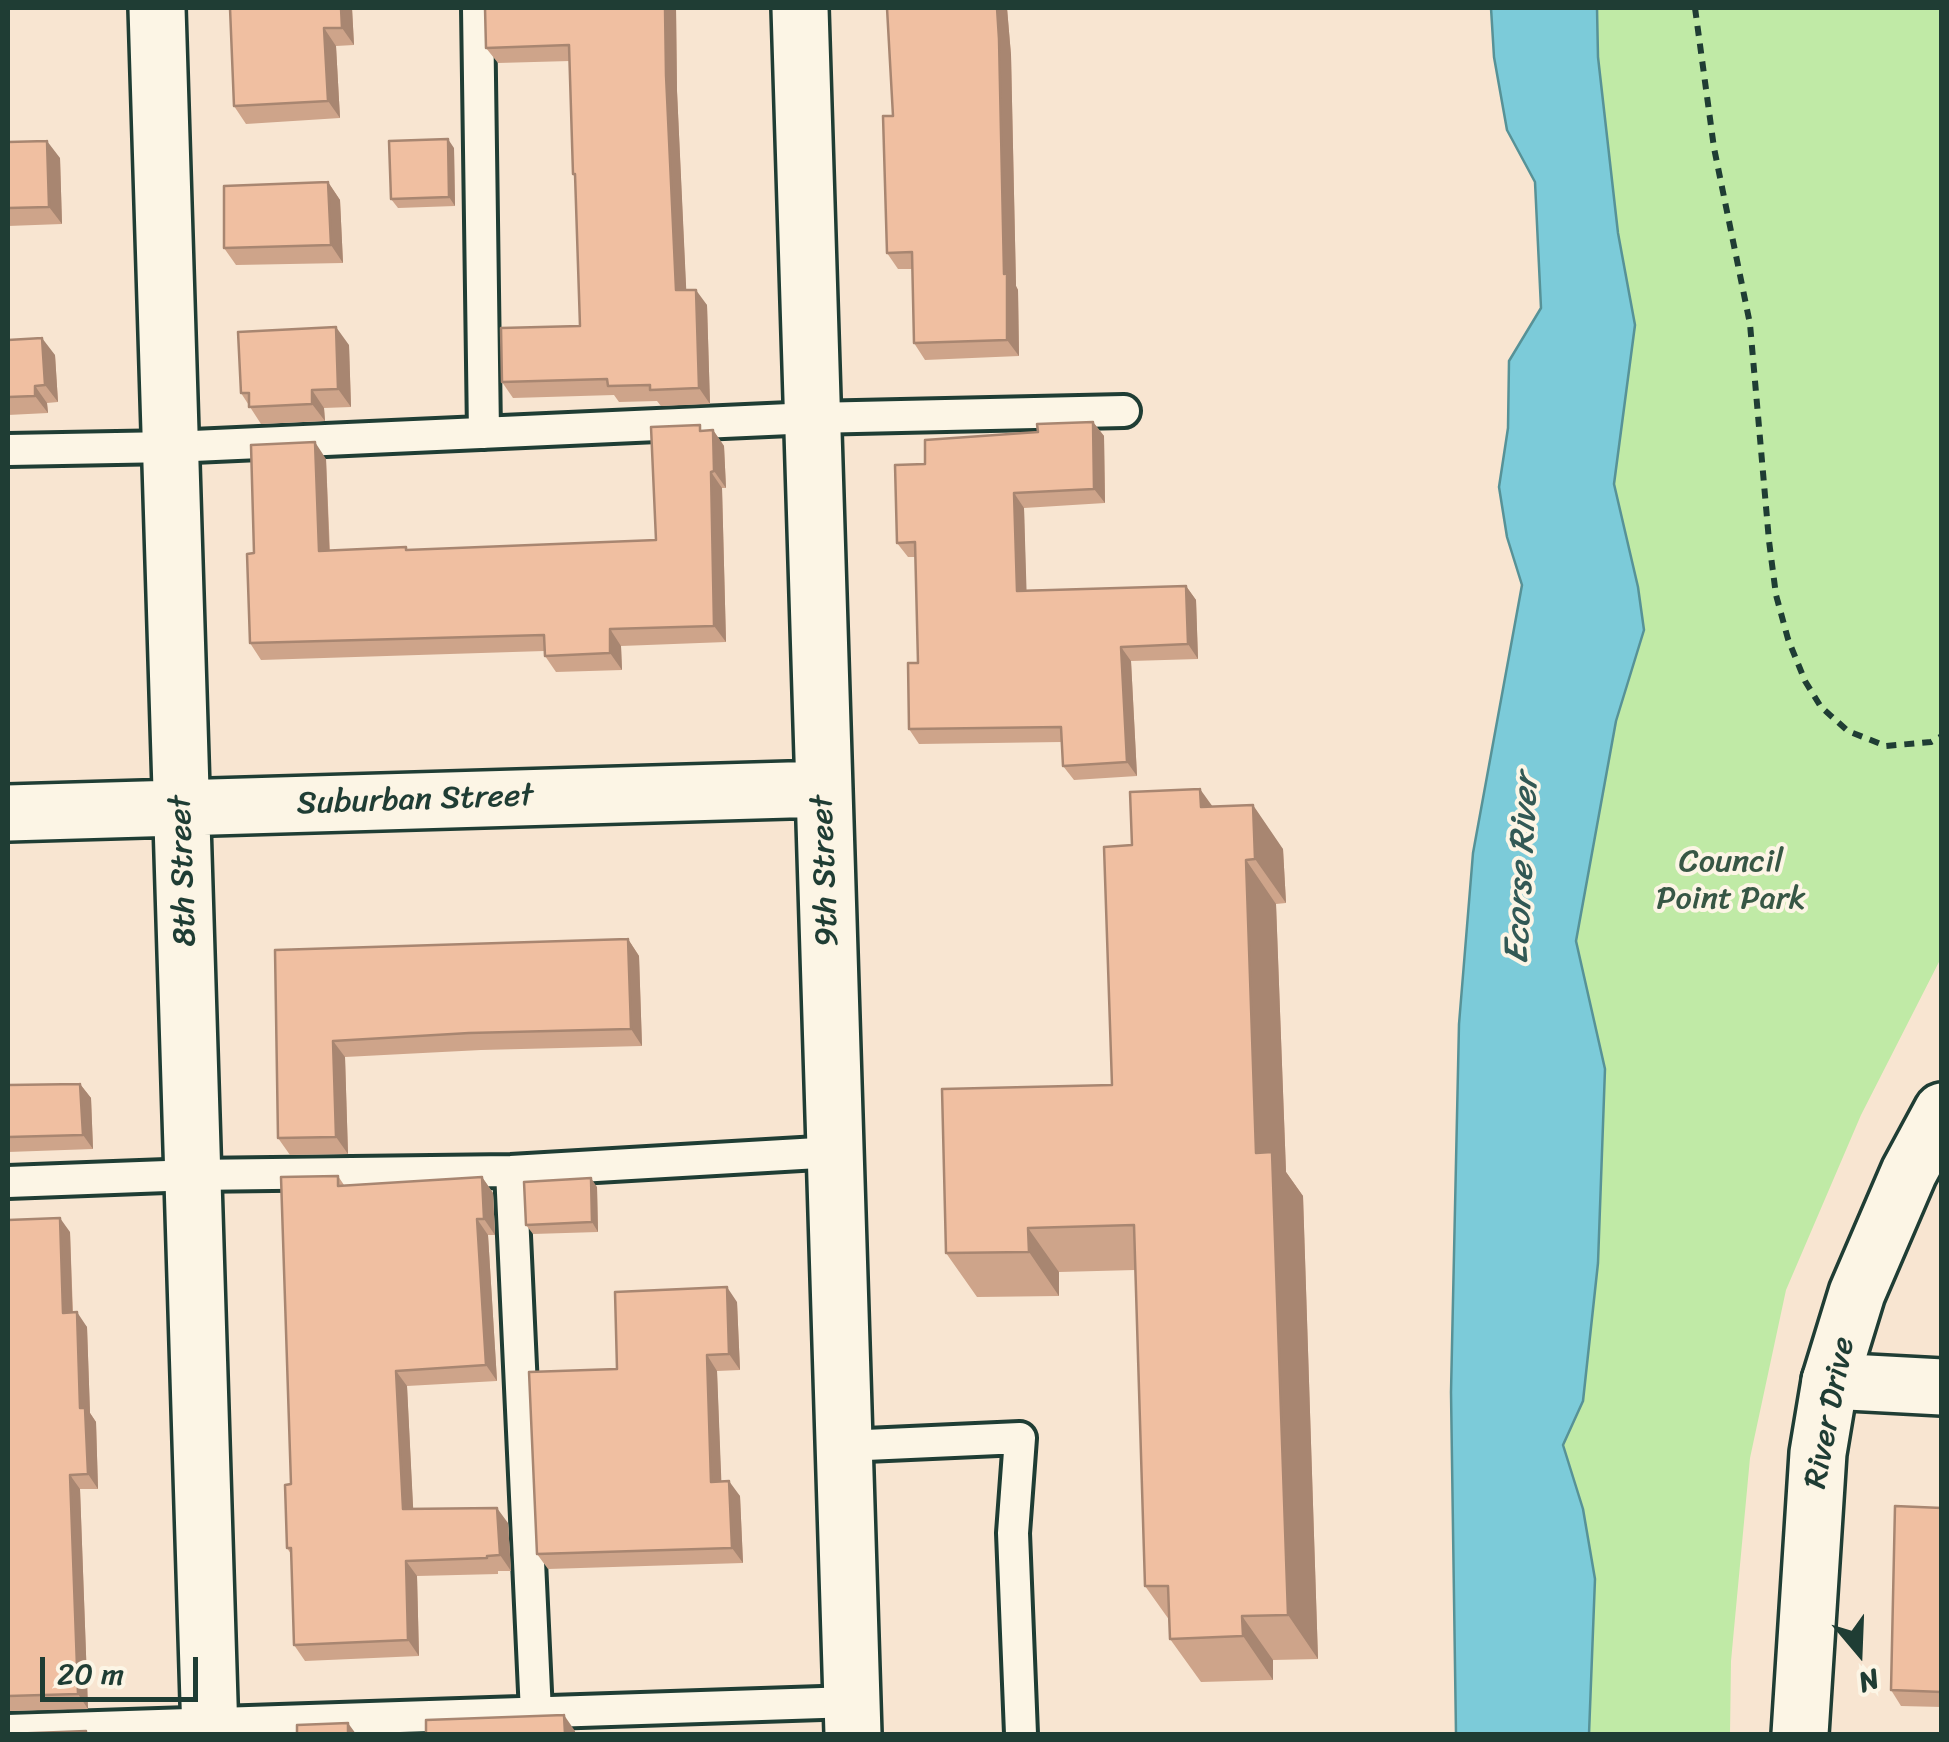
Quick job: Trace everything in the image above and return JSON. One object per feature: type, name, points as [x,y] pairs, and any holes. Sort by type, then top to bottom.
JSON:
[{"type":"street","name":"8th Street","points":[[156,8],[210,1730]]},
{"type":"street","name":"9th Street","points":[[800,8],[852,1718]]},
{"type":"street","name":"Suburban Street","points":[[8,813],[823,789]]},
{"type":"street","name":"River Drive","points":[[1800,1734],[1818,1453],[1830,1381],[1857,1293],[1909,1172],[1942,1111]]},
{"type":"street","points":[[1830,1381],[1942,1387]]},
{"type":"lane","points":[[478,8],[484,433]]},
{"type":"lane","points":[[8,450],[171,447],[812,418],[1124,411]]},
{"type":"lane","points":[[8,1182],[512,1171],[835,1152]]},
{"type":"lane","points":[[512,1171],[536,1714]]},
{"type":"lane","points":[[844,1446],[1020,1438],[1012,1533],[1021,1734]]},
{"type":"lane","points":[[8,1730],[210,1730],[536,1714],[852,1718]]},
{"type":"path","points":[[1695,8],[1714,148],[1750,324],[1776,595],[1792,651],[1821,707],[1848,731],[1886,746],[1931,742],[1942,736]]},
{"type":"green space","name":"Council Point Park","points":[[1526,8],[1941,8],[1941,958],[1861,1115],[1786,1290],[1750,1458],[1731,1661],[1730,1734],[1507,1734],[1559,512]]},
{"type":"water","name":"Ecorse River","points":[[1491,8],[1597,8],[1598,57],[1618,233],[1635,325],[1614,484],[1644,630],[1616,721],[1576,941],[1605,1069],[1598,1263],[1583,1401],[1563,1445],[1583,1509],[1595,1579],[1589,1734],[1456,1734],[1451,1392],[1459,1024],[1473,853],[1522,585],[1507,537],[1499,487],[1508,428],[1509,361],[1541,308],[1535,182],[1507,130],[1494,57]]},
{"type":"building","points":[[230,8],[341,8],[342,28],[324,28],[328,101],[234,106]]},
{"type":"building","points":[[485,8],[665,8],[676,290],[696,290],[699,388],[650,390],[650,385],[608,386],[607,379],[502,382],[501,328],[580,326],[575,174],[569,45],[486,48]]},
{"type":"building","points":[[887,8],[997,8],[1007,340],[914,343],[912,252],[887,253],[883,116],[893,116]]},
{"type":"building","points":[[448,139],[449,197],[391,199],[389,141]]},
{"type":"building","points":[[47,141],[49,207],[8,208],[8,142]]},
{"type":"building","points":[[328,182],[331,245],[224,248],[224,186]]},
{"type":"building","points":[[336,327],[338,389],[312,390],[312,404],[249,407],[249,393],[241,393],[238,332]]},
{"type":"building","points":[[42,338],[45,385],[35,386],[35,396],[8,397],[8,340]]},
{"type":"building","points":[[1093,422],[1094,489],[1014,493],[1017,591],[1186,586],[1188,644],[1121,647],[1127,762],[1063,766],[1061,727],[909,729],[908,663],[918,663],[915,542],[897,543],[895,465],[925,464],[925,440],[1038,432],[1037,424]]},
{"type":"building","points":[[700,425],[700,431],[713,430],[714,626],[610,629],[610,653],[545,656],[544,635],[250,643],[247,554],[254,553],[251,445],[315,442],[319,551],[656,540],[651,427]]},
{"type":"building","points":[[1200,789],[1201,807],[1253,805],[1255,859],[1246,860],[1256,1153],[1272,1152],[1288,1615],[1242,1616],[1243,1636],[1170,1639],[1168,1586],[1145,1586],[1134,1225],[1028,1228],[1029,1252],[946,1253],[942,1089],[1112,1085],[1104,847],[1132,845],[1130,792]]},
{"type":"building","points":[[628,939],[631,1029],[333,1041],[336,1137],[278,1138],[275,950]]},
{"type":"building","points":[[80,1084],[83,1135],[8,1137],[8,1085]]},
{"type":"building","points":[[338,1176],[338,1186],[482,1177],[484,1219],[477,1219],[486,1365],[396,1371],[403,1509],[497,1508],[500,1555],[406,1561],[408,1640],[294,1645],[285,1485],[291,1484],[281,1177]]},
{"type":"building","points":[[591,1178],[592,1222],[526,1225],[524,1182]]},
{"type":"building","points":[[60,1218],[63,1313],[77,1312],[80,1408],[85,1408],[88,1474],[70,1475],[78,1694],[8,1696],[8,1220]]},
{"type":"building","points":[[727,1287],[729,1354],[707,1355],[711,1482],[729,1481],[732,1548],[537,1554],[529,1372],[617,1369],[615,1292]]},
{"type":"building","points":[[1895,1506],[1942,1508],[1942,1692],[1891,1690]]},
{"type":"building","points":[[564,1715],[565,1734],[426,1734],[426,1720]]},
{"type":"building","points":[[348,1723],[348,1734],[297,1734],[297,1725]]},
{"type":"building","points":[[86,1731],[86,1734],[8,1734]]}]
